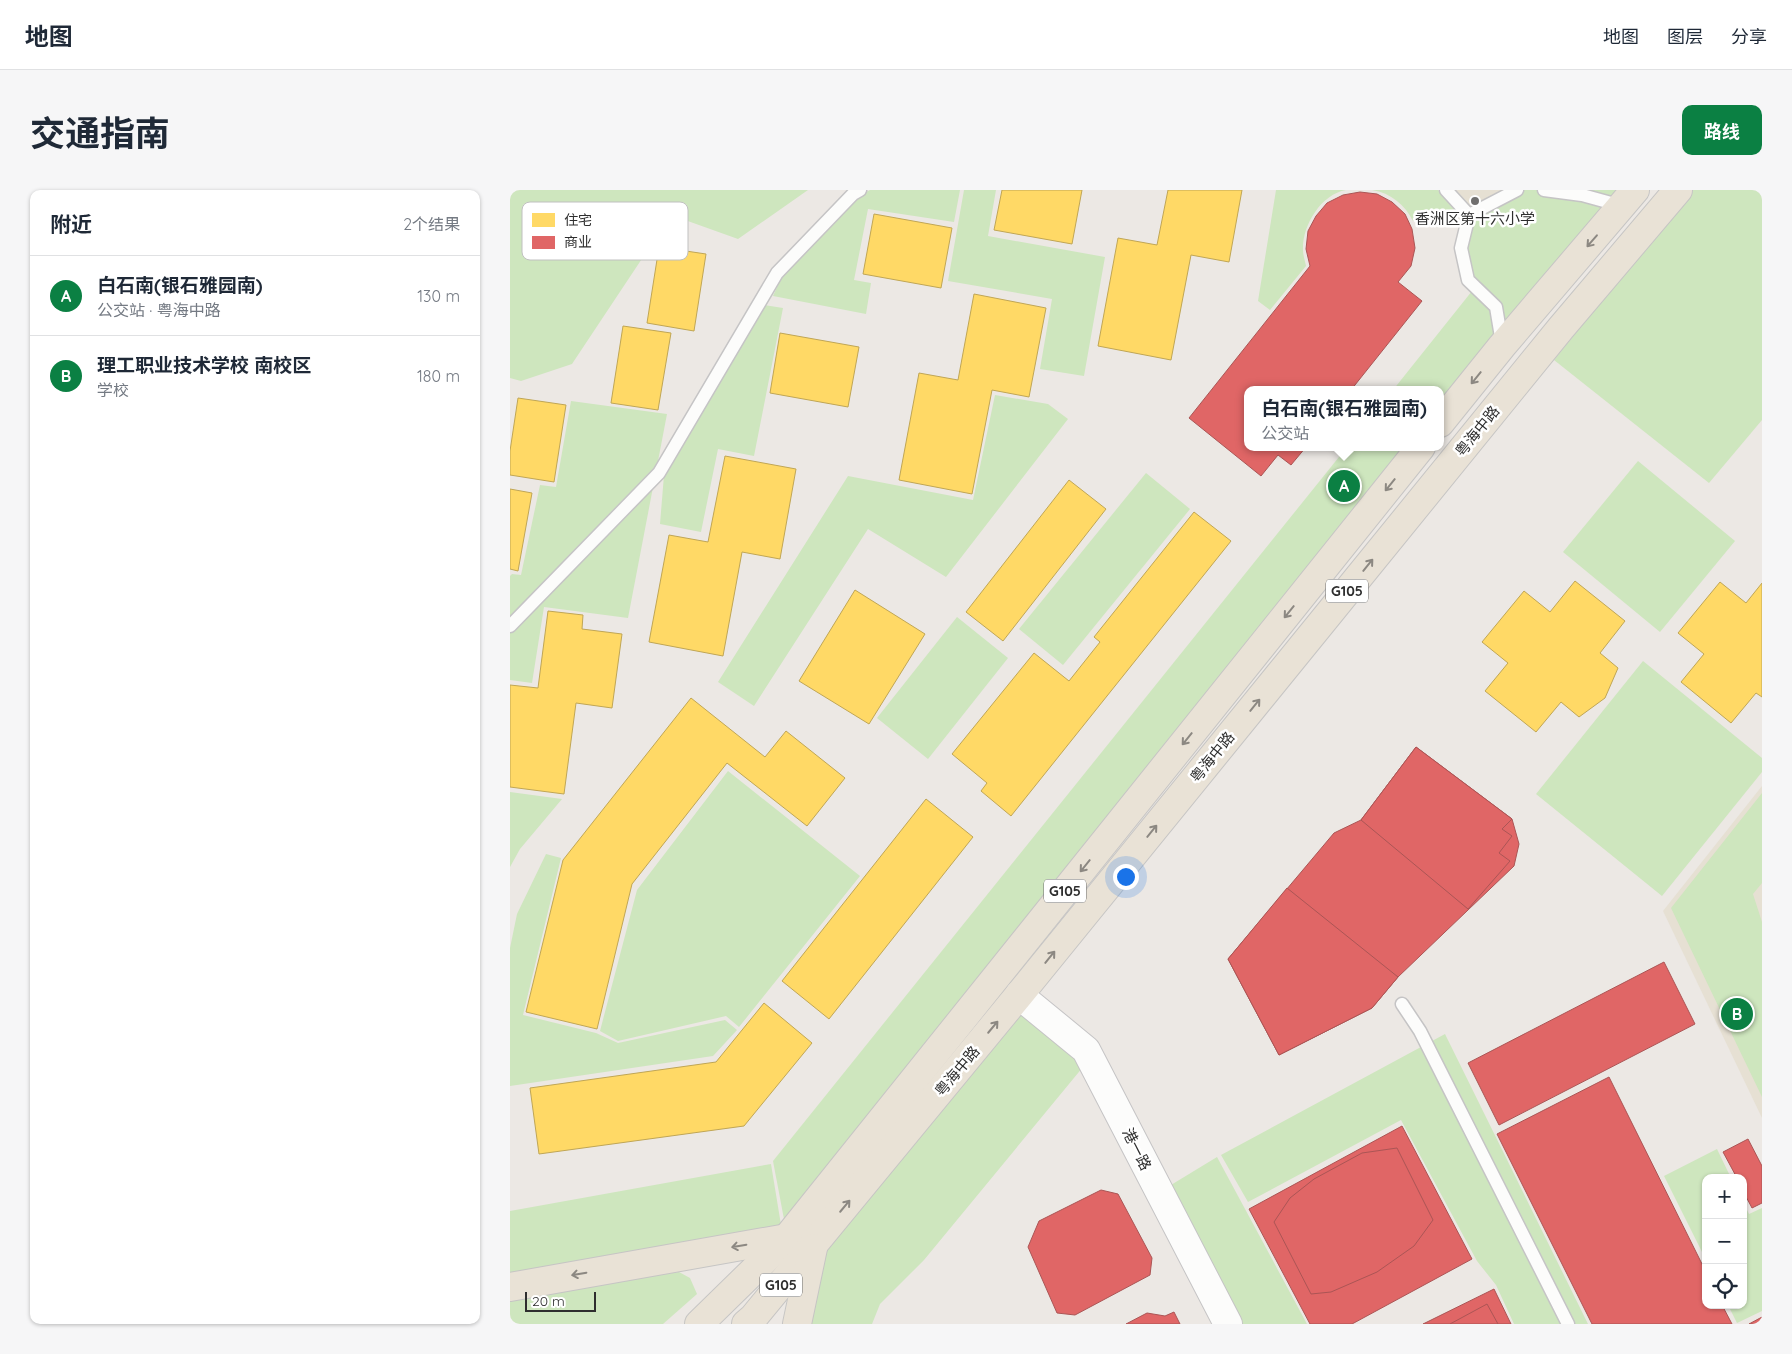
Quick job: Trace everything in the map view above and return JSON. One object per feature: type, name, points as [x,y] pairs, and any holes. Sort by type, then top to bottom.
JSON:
[{"type":"highway","name":"粤海中路","points":[[746,1324],[753,1318],[1019,995],[1561,328],[1678,190]]},
{"type":"highway","points":[[1444,418],[1502,346],[1628,198]]},
{"type":"highway","name":"粤海中路","points":[[699,1324],[787,1238],[1418,451]]},
{"type":"highway","points":[[510,1287],[787,1238]]},
{"type":"highway","points":[[797,1324],[814,1244]]},
{"type":"street","name":"港一路","points":[[1019,995],[1086,1050],[1228,1324]]},
{"type":"lane","points":[[510,626],[659,473],[777,273],[853,194],[860,190]]},
{"type":"lane","points":[[1446,190],[1469,215]]},
{"type":"lane","points":[[1502,346],[1496,307],[1468,280],[1461,248],[1469,215],[1517,190]]},
{"type":"lane","points":[[1544,190],[1589,196],[1628,198]]},
{"type":"lane","points":[[1402,1004],[1420,1031],[1568,1324]]},
{"type":"shaded area","name":"香洲区第十六小学","points":[[1448,190],[1514,190],[1469,213]]},
{"type":"shaded area","points":[[1762,786],[1762,1118],[1663,911]]},
{"type":"green space","points":[[510,190],[808,190],[738,239],[688,221],[688,202],[522,202],[522,260],[641,260],[572,364],[521,381],[510,378]]},
{"type":"green space","points":[[870,190],[960,190],[954,222],[868,209],[854,280],[871,283],[866,314],[773,296],[783,274],[857,197]]},
{"type":"green space","points":[[964,190],[996,190],[988,236],[1105,257],[1084,376],[1040,369],[1052,299],[948,281]]},
{"type":"green space","points":[[1276,190],[1346,190],[1329,198],[1315,212],[1306,231],[1304,241],[1303,252],[1306,266],[1270,310],[1258,301]]},
{"type":"green space","points":[[1372,190],[1438,190],[1460,214],[1413,221],[1397,201],[1385,194]]},
{"type":"green space","points":[[1520,190],[1631,190],[1444,421],[1444,386],[1396,386],[1476,286],[1463,248],[1470,216]]},
{"type":"green space","points":[[1691,190],[1762,190],[1762,420],[1709,483],[1554,360]]},
{"type":"green space","points":[[764,305],[783,308],[754,456],[718,449],[701,532],[660,524],[664,475]]},
{"type":"green space","points":[[995,395],[1048,404],[1068,419],[946,577],[868,529],[754,706],[718,682],[848,476],[973,500]]},
{"type":"green space","points":[[571,401],[667,414],[628,618],[544,607],[532,683],[510,680],[510,576],[512,574],[521,575],[540,485],[556,487]]},
{"type":"green space","points":[[1344,451],[1420,451],[787,1235],[773,1161]]},
{"type":"green space","points":[[1638,461],[1735,541],[1660,632],[1563,552]]},
{"type":"green space","points":[[1146,473],[1190,509],[1063,665],[1019,629]]},
{"type":"green space","points":[[957,617],[1008,658],[928,759],[877,718]]},
{"type":"green space","points":[[1643,661],[1762,758],[1762,772],[1662,896],[1536,794]]},
{"type":"green space","points":[[728,771],[860,876],[739,1027],[726,1016],[618,1041],[600,1031],[637,890]]},
{"type":"green space","points":[[510,792],[562,799],[520,849],[510,867]]},
{"type":"green space","points":[[1762,793],[1762,883],[1753,894],[1762,922],[1762,1097],[1671,908]]},
{"type":"green space","points":[[546,854],[561,858],[523,1015],[596,1033],[618,1043],[725,1020],[737,1030],[713,1056],[510,1086],[510,948],[517,914]]},
{"type":"green space","points":[[1018,1008],[1079,1057],[1083,1067],[924,1260],[880,1304],[872,1324],[803,1324],[820,1247]]},
{"type":"green space","points":[[1445,1034],[1588,1324],[1514,1324],[1496,1285],[1477,1261],[1401,1120],[1248,1202],[1221,1155]]},
{"type":"green space","points":[[1717,1149],[1729,1174],[1702,1174],[1702,1252],[1664,1176]]},
{"type":"green space","points":[[1217,1157],[1307,1324],[1237,1324],[1166,1188]]},
{"type":"green space","points":[[771,1164],[782,1231],[510,1287],[510,1211]]},
{"type":"green space","points":[[1762,1208],[1762,1311],[1737,1323],[1730,1309],[1747,1309],[1747,1210],[1749,1214]]},
{"type":"green space","points":[[679,1272],[690,1278],[697,1294],[663,1324],[510,1324],[510,1298]]},
{"type":"building: 住宅","points":[[1002,190],[1082,190],[1072,244],[994,230]]},
{"type":"building: 住宅","points":[[1168,190],[1242,190],[1229,262],[1191,255],[1171,360],[1098,346],[1118,238],[1157,245]]},
{"type":"building: 住宅","points":[[874,214],[952,228],[941,288],[863,274]]},
{"type":"building: 住宅","points":[[688,251],[706,254],[694,331],[647,323],[657,260],[688,260]]},
{"type":"building: 住宅","points":[[974,294],[1046,308],[1029,397],[992,390],[972,494],[899,480],[919,373],[958,380]]},
{"type":"building: 住宅","points":[[623,326],[671,333],[658,410],[611,403]]},
{"type":"building: 住宅","points":[[780,333],[859,347],[848,407],[770,393]]},
{"type":"building: 住宅","points":[[518,398],[566,405],[554,482],[510,475],[510,451]]},
{"type":"building: 住宅","points":[[725,456],[796,469],[780,559],[742,552],[723,656],[649,642],[669,535],[708,542]]},
{"type":"building: 住宅","points":[[1069,480],[1106,509],[1003,641],[966,612]]},
{"type":"building: 住宅","points":[[510,489],[532,493],[518,571],[510,569]]},
{"type":"building: 住宅","points":[[1194,512],[1231,541],[1011,816],[981,791],[987,783],[952,754],[1034,653],[1069,681],[1100,642],[1094,637]]},
{"type":"building: 住宅","points":[[1575,581],[1625,621],[1600,653],[1618,668],[1605,698],[1579,717],[1561,702],[1536,732],[1485,691],[1508,663],[1482,642],[1524,591],[1550,612]]},
{"type":"building: 住宅","points":[[1720,582],[1746,603],[1762,583],[1762,697],[1756,693],[1731,723],[1681,682],[1704,654],[1678,633]]},
{"type":"building: 住宅","points":[[855,590],[925,634],[869,724],[799,681]]},
{"type":"building: 住宅","points":[[548,611],[583,615],[582,629],[622,634],[612,708],[576,703],[564,794],[510,787],[510,685],[538,688]]},
{"type":"building: 住宅","points":[[691,698],[765,757],[786,731],[845,778],[807,826],[727,763],[632,884],[597,1029],[526,1012],[563,860]]},
{"type":"building: 住宅","points":[[926,799],[973,837],[829,1019],[782,981]]},
{"type":"building: 住宅","points":[[764,1003],[812,1043],[744,1126],[539,1154],[530,1088],[716,1062]]},
{"type":"building: 商业","points":[[1360,192],[1377,194],[1392,202],[1405,214],[1412,229],[1415,248],[1411,266],[1398,282],[1422,301],[1354,386],[1244,386],[1244,451],[1303,451],[1291,465],[1278,455],[1261,476],[1189,418],[1310,266],[1306,249],[1308,231],[1316,216],[1327,203],[1343,195]]},
{"type":"building: 商业","points":[[1416,747],[1512,819],[1519,844],[1514,866],[1398,977],[1372,1008],[1279,1055],[1228,959],[1334,833],[1361,820]]},
{"type":"building: 商业","points":[[1416,747],[1512,819],[1502,829],[1512,836],[1499,853],[1510,861],[1468,909],[1361,820]]},
{"type":"building: 商业","points":[[1287,888],[1398,977],[1372,1008],[1279,1055],[1228,959]]},
{"type":"building: 商业","points":[[1664,962],[1695,1024],[1499,1125],[1468,1063]]},
{"type":"building: 商业","points":[[1609,1077],[1702,1264],[1702,1309],[1724,1309],[1732,1324],[1592,1324],[1497,1134]]},
{"type":"building: 商业","points":[[1402,1126],[1472,1259],[1352,1324],[1310,1324],[1249,1209]]},
{"type":"building: 商业","points":[[1748,1139],[1762,1166],[1762,1203],[1752,1208],[1747,1199],[1747,1174],[1735,1174],[1723,1152]]},
{"type":"building: 商业","points":[[1397,1148],[1433,1220],[1414,1246],[1377,1272],[1331,1292],[1311,1294],[1274,1222],[1290,1198],[1314,1179],[1362,1153]]},
{"type":"building: 商业","points":[[1101,1190],[1118,1194],[1152,1258],[1150,1275],[1075,1315],[1057,1313],[1028,1247],[1039,1221]]},
{"type":"building: 商业","points":[[1494,1289],[1511,1324],[1423,1324]]},
{"type":"building: 商业","points":[[1487,1304],[1498,1324],[1450,1324]]},
{"type":"building: 商业","points":[[1174,1312],[1180,1324],[1126,1324],[1147,1313],[1165,1316]]},
{"type":"building: 商业","points":[[1762,1317],[1762,1324],[1749,1324]]},
{"type":"place","name":"香洲区第十六小学","points":[[1475,201]]},
{"type":"place","name":"白石南(银石雅园南)","points":[[1344,486]]},
{"type":"place","name":"理工职业技术学校 南校区","points":[[1737,1014]]}]
